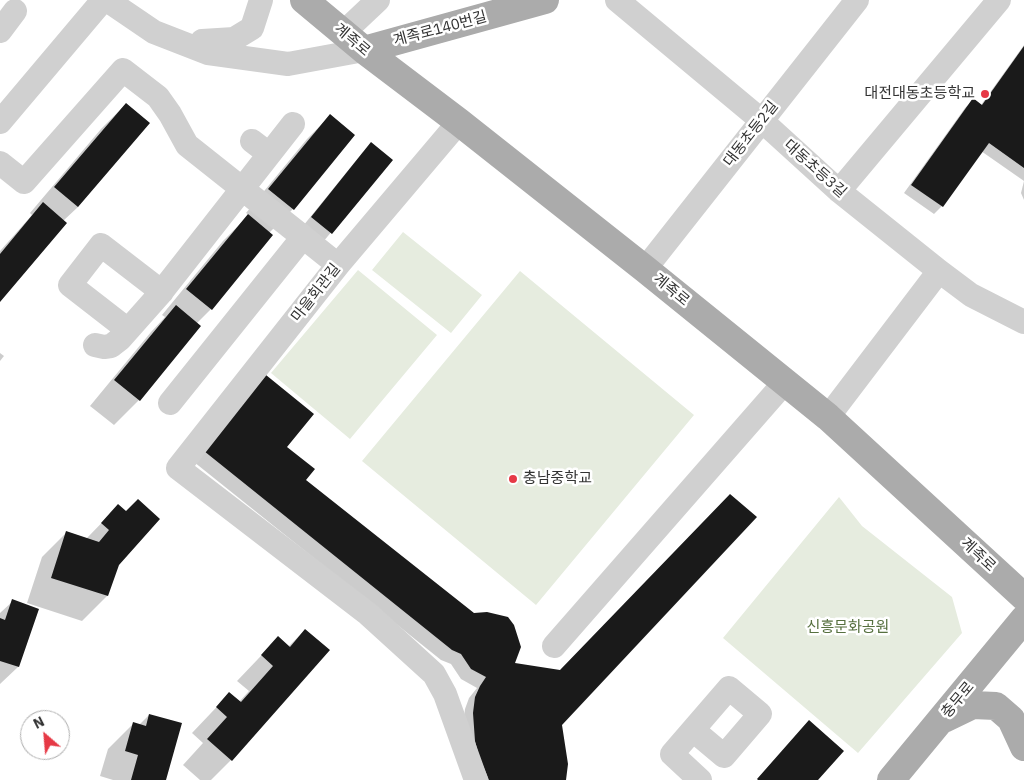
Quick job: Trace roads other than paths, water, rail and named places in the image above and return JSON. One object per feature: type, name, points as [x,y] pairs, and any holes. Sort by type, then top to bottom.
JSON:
[{"type":"main road","name":"계족로","points":[[304,0],[364,50],[459,122],[645,269],[828,417],[1024,597]]},
{"type":"main road","name":"계족로140번길","points":[[364,50],[545,0]]},
{"type":"main road","name":"충무로","points":[[891,780],[1024,619]]},
{"type":"main road","points":[[940,720],[973,705],[996,706],[1011,719],[1024,747]]},
{"type":"street","points":[[0,122],[105,0],[154,32],[208,53],[288,64],[364,50]]},
{"type":"street","points":[[182,43],[234,39],[252,28],[261,0]]},
{"type":"street","points":[[343,33],[378,0]]},
{"type":"street","name":"대동초등3길","points":[[617,0],[761,120],[839,191],[938,271],[971,295],[1024,322]]},
{"type":"street","name":"대동초등2길","points":[[645,269],[761,120],[858,0]]},
{"type":"street","points":[[839,191],[999,0]]},
{"type":"street","points":[[0,30],[15,11]]},
{"type":"street","points":[[0,163],[24,182],[123,70],[158,97],[187,145],[338,265]]},
{"type":"street","name":"마을회관길","points":[[459,122],[338,265],[178,468],[368,614],[434,674],[445,694],[476,780]]},
{"type":"street","points":[[95,345],[111,346],[120,339],[162,292],[242,189],[261,147],[293,124]]},
{"type":"street","points":[[170,403],[303,237]]},
{"type":"street","points":[[128,330],[70,285],[101,245],[162,292]]},
{"type":"street","points":[[828,417],[938,271]]},
{"type":"street","points":[[554,646],[785,382]]},
{"type":"street","points":[[693,730],[672,754],[700,780]]},
{"type":"place","name":"대전대동초등학교","points":[[985,94]]},
{"type":"place","name":"충남중학교","points":[[513,479]]},
{"type":"park label","name":"신흥문화공원","points":[[848,628]]}]
